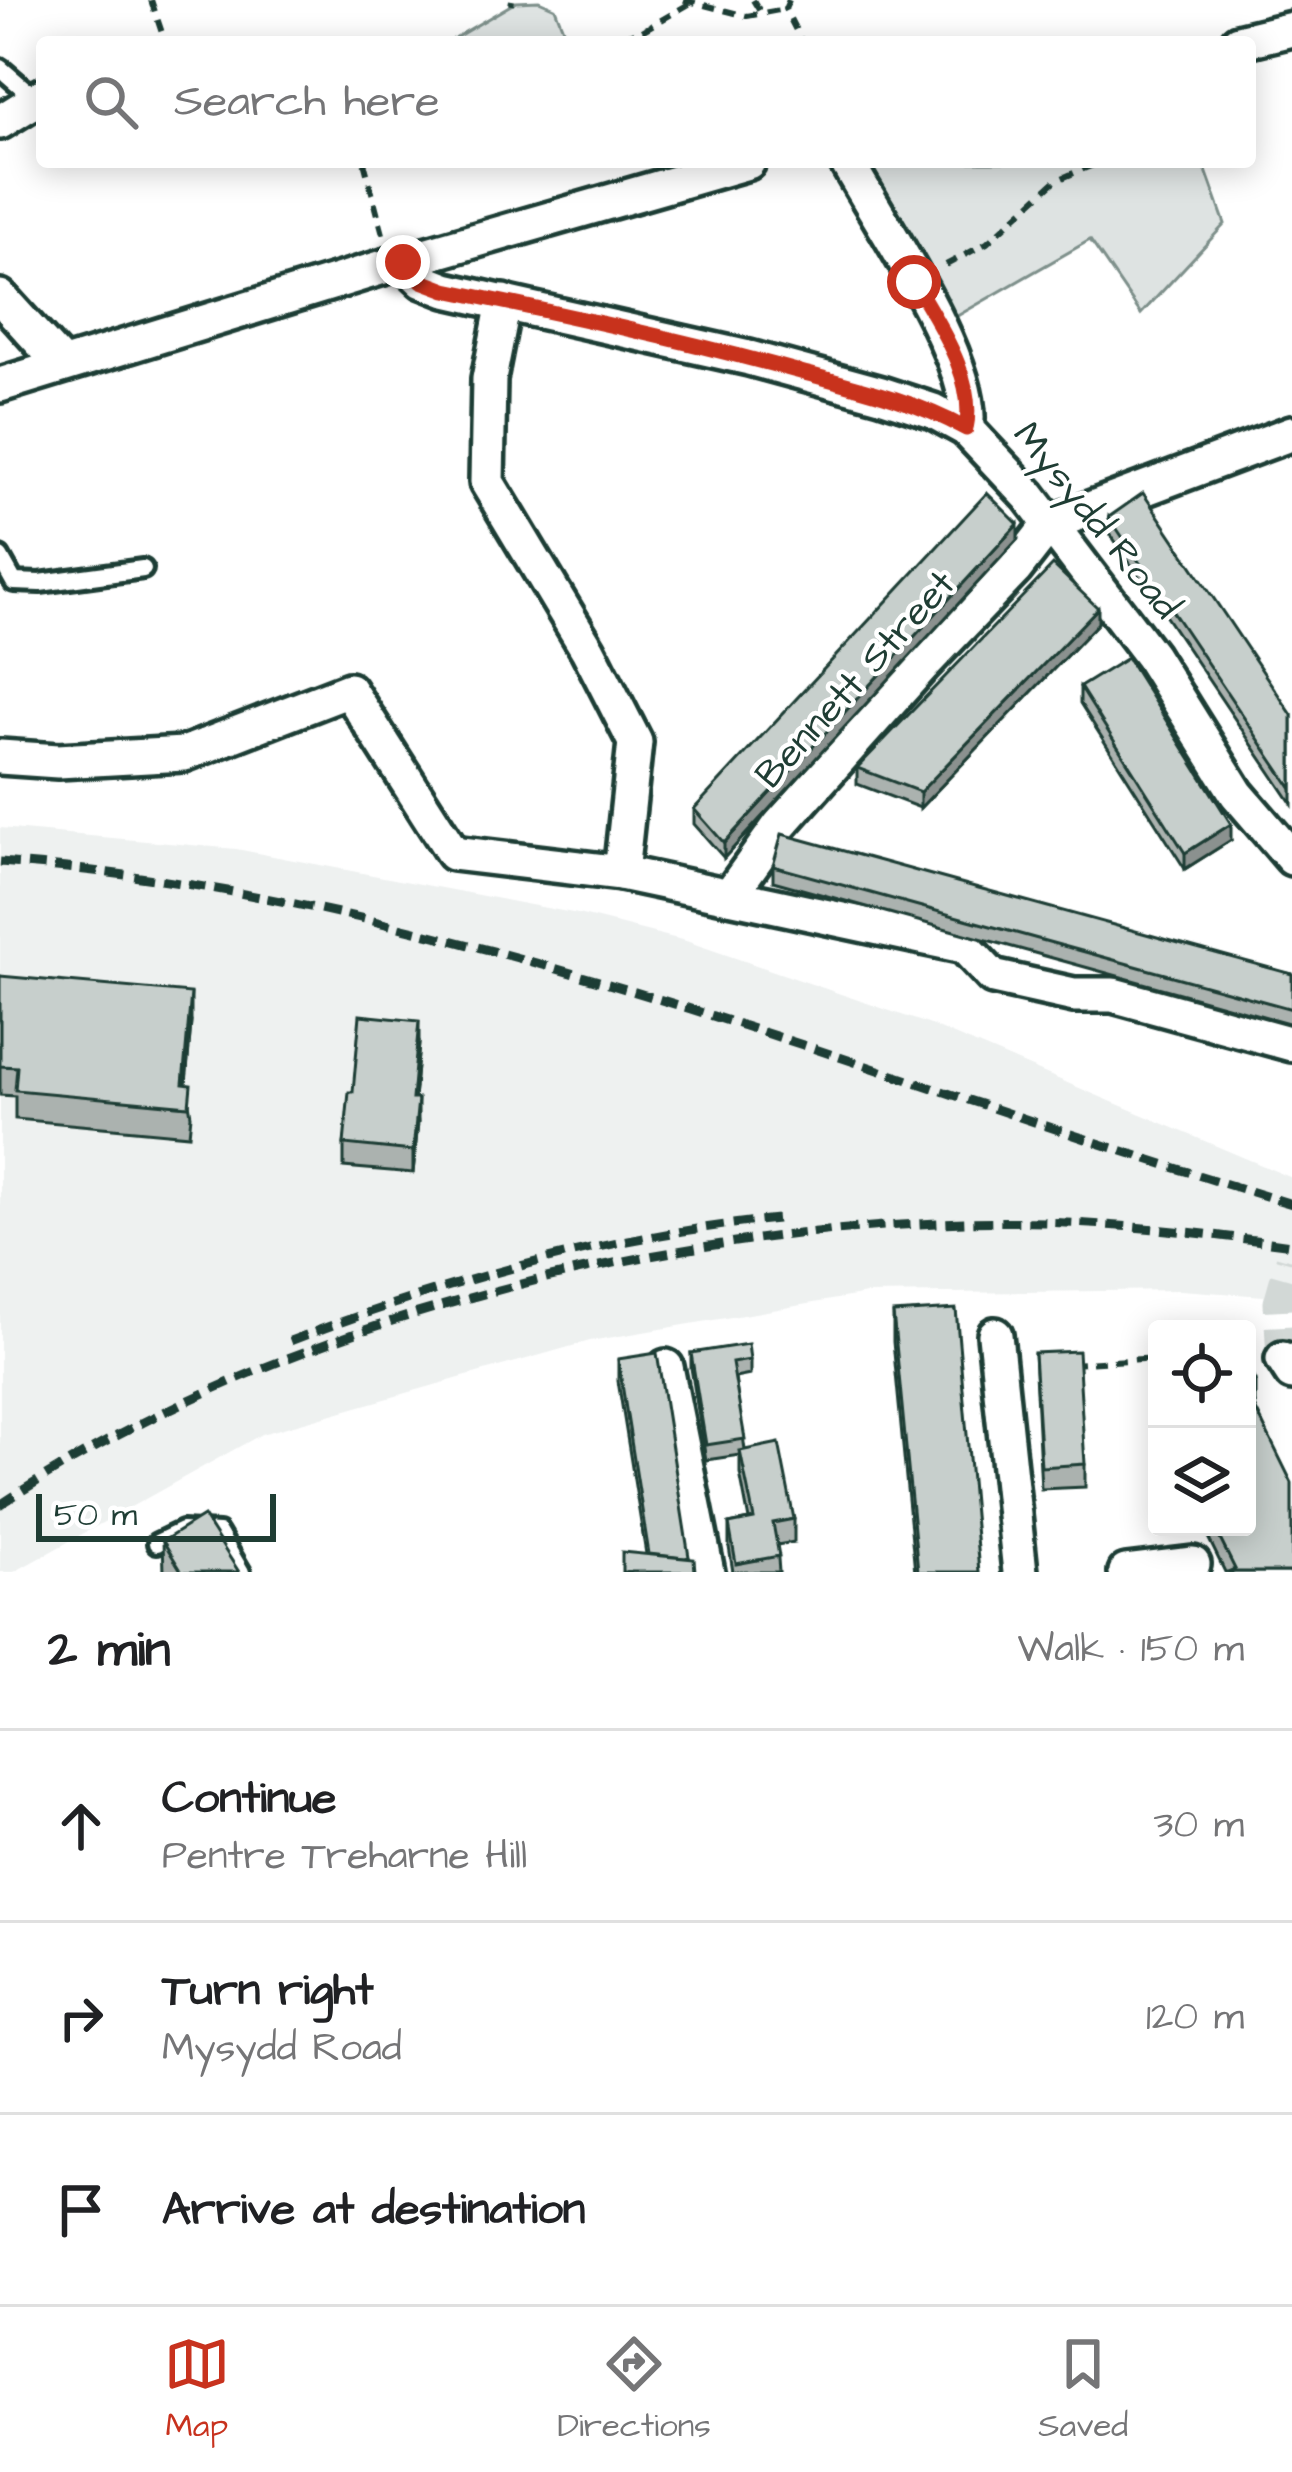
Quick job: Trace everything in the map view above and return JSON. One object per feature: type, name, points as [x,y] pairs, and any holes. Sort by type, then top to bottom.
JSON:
[{"type":"street","points":[[1256,38],[1292,29]]},
{"type":"street","points":[[0,122],[36,100]]},
{"type":"street","points":[[0,386],[397,263],[727,168]]},
{"type":"street","points":[[850,168],[962,378],[968,400],[966,429]]},
{"type":"street","name":"Mysydd Road","points":[[397,263],[422,281],[881,394],[934,411],[966,429],[1050,524],[1150,656],[1237,794],[1292,858]]},
{"type":"street","points":[[0,296],[62,365]]},
{"type":"street","points":[[504,302],[489,379],[487,482],[589,650],[635,742],[621,873]]},
{"type":"street","points":[[1050,524],[1292,433]]},
{"type":"street","name":"Bennett Street","points":[[729,896],[780,825],[1015,569],[1050,524]]},
{"type":"street","points":[[0,757],[58,761],[184,754],[349,690],[452,854],[621,873],[964,946],[993,977],[1074,995],[1113,995],[1292,1044]]},
{"type":"street","points":[[995,1335],[1020,1572]]},
{"type":"street","points":[[666,1367],[707,1572]]},
{"type":"street","points":[[1126,1572],[1193,1564]]},
{"type":"lane","points":[[0,68],[36,96]]},
{"type":"lane","points":[[0,557],[14,582],[40,584],[143,568]]},
{"type":"lane","points":[[157,1543],[182,1531],[218,1533],[241,1572]]},
{"type":"path","points":[[151,0],[162,36]]},
{"type":"path","points":[[684,0],[747,16],[784,9],[789,0]]},
{"type":"path","points":[[753,0],[761,14]]},
{"type":"path","points":[[625,36],[696,2]]},
{"type":"path","points":[[784,9],[799,36]]},
{"type":"path","points":[[366,168],[397,263]]},
{"type":"path","points":[[914,282],[988,243],[1055,181],[1086,168]]},
{"type":"path","points":[[1065,1364],[1148,1359]]},
{"type":"shaded area","points":[[539,1],[555,8],[565,34],[458,36],[516,2]]},
{"type":"shaded area","points":[[866,168],[1205,168],[1225,224],[1141,314],[1090,240],[945,323]]},
{"type":"shaded area","points":[[0,828],[236,849],[578,914],[686,941],[928,1024],[1292,1178],[1292,1298],[1180,1290],[866,1294],[590,1341],[262,1434],[14,1572],[0,1572]]},
{"type":"building","points":[[987,493],[1018,524],[724,843],[694,809]]},
{"type":"building","points":[[1143,493],[1292,715],[1292,789],[1109,517]]},
{"type":"building","points":[[1053,565],[1098,608],[920,792],[857,768]]},
{"type":"building","points":[[1127,658],[1231,824],[1185,853],[1080,687]]},
{"type":"building","points":[[782,834],[1292,974],[1292,1009],[773,866]]},
{"type":"building","points":[[0,976],[191,993],[183,1084],[191,1085],[189,1106],[15,1090],[17,1067],[0,1066]]},
{"type":"building","points":[[360,1015],[419,1021],[413,1151],[344,1144]]},
{"type":"building","points":[[956,1309],[979,1572],[918,1572],[893,1313]]},
{"type":"building","points":[[748,1344],[750,1360],[732,1363],[745,1439],[706,1445],[691,1353]]},
{"type":"building","points":[[1078,1351],[1085,1464],[1041,1467],[1034,1353]]},
{"type":"building","points":[[657,1353],[689,1557],[685,1558],[649,1554],[618,1359]]},
{"type":"building","points":[[1256,1410],[1292,1483],[1292,1572],[1228,1572],[1235,1569],[1218,1536],[1256,1536]]},
{"type":"building","points":[[779,1443],[794,1519],[773,1523],[779,1556],[736,1564],[729,1524],[754,1519],[740,1451]]},
{"type":"building","points":[[203,1516],[239,1572],[182,1572],[163,1541]]},
{"type":"building","points":[[622,1552],[694,1559],[695,1572],[622,1572]]},
{"type":"tunnel","points":[[1283,1359],[1280,1303],[1292,1260]]},
{"type":"railway","points":[[0,862],[167,881],[331,912],[493,951],[654,998],[1292,1204]]},
{"type":"railway","points":[[290,1341],[409,1299],[530,1264],[653,1236],[777,1219]]},
{"type":"railway","points":[[0,1505],[103,1443],[214,1389],[330,1342],[450,1303],[573,1272],[697,1248],[939,1223],[1116,1226],[1292,1245]]},
{"type":"route","points":[[403,262],[422,281],[446,290],[748,358],[934,411],[966,429],[968,400],[962,378],[914,282]]}]
